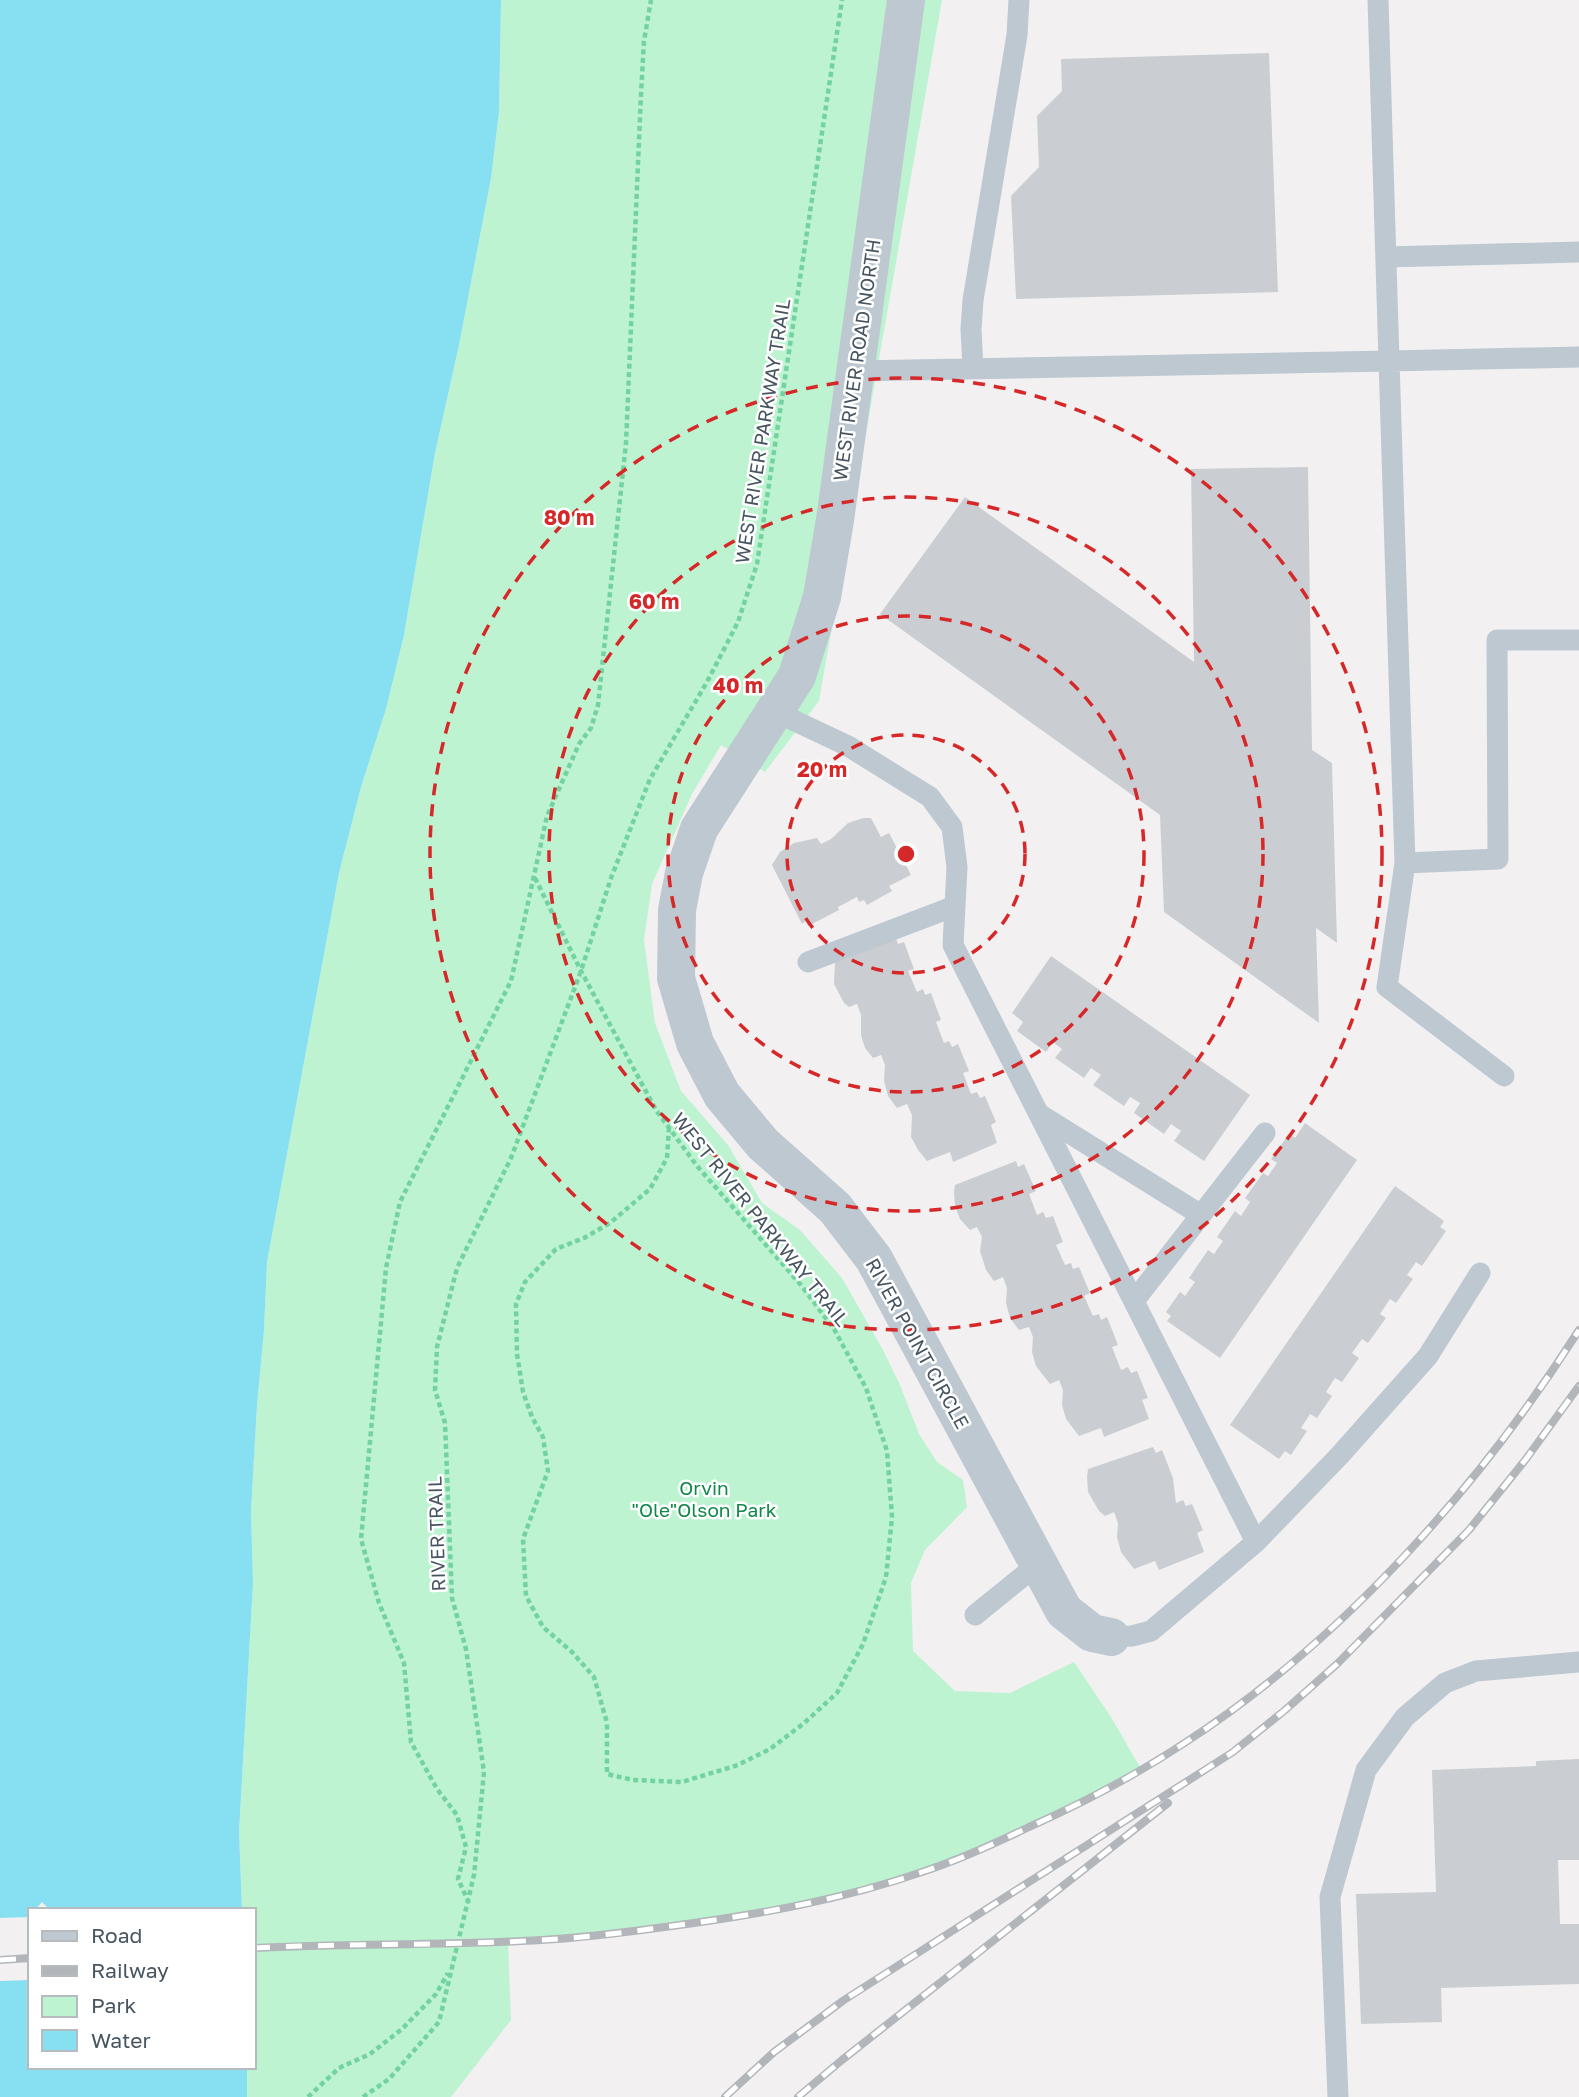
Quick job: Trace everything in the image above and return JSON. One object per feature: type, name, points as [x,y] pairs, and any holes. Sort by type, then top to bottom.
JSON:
[{"type":"street","name":"WEST RIVER ROAD NORTH","points":[[776,712],[797,676],[822,597],[835,520],[906,0]]},
{"type":"street","name":"RIVER POINT CIRCLE","points":[[776,712],[699,829],[684,873],[677,910],[676,978],[695,1043],[722,1095],[764,1144],[835,1208],[874,1259],[1064,1611],[1092,1633],[1111,1637]]},
{"type":"lane","points":[[973,369],[973,300],[1017,35],[1019,0]]},
{"type":"lane","points":[[1378,0],[1405,863],[1387,987],[1504,1076]]},
{"type":"lane","points":[[1386,257],[1579,252]]},
{"type":"lane","points":[[854,371],[1579,357]]},
{"type":"lane","points":[[1405,863],[1498,859],[1497,640],[1579,640]]},
{"type":"lane","points":[[776,712],[848,746],[930,797],[952,827],[957,867],[953,945],[1256,1542]]},
{"type":"lane","points":[[808,962],[955,906]]},
{"type":"lane","points":[[1039,1114],[1201,1215]]},
{"type":"lane","points":[[1134,1301],[1265,1133]]},
{"type":"lane","points":[[1111,1637],[1132,1636],[1150,1631],[1256,1542],[1340,1455],[1428,1356],[1480,1273]]},
{"type":"lane","points":[[975,1615],[1038,1564]]},
{"type":"lane","points":[[1338,2097],[1330,1897],[1366,1770],[1405,1717],[1445,1683],[1476,1671],[1579,1662]]},
{"type":"path","points":[[469,1903],[458,1879],[466,1847],[457,1815],[437,1789],[411,1742],[404,1663],[379,1603],[361,1539],[386,1268],[400,1202],[511,981],[547,816],[579,744],[591,728],[598,705],[626,443],[640,94],[644,41],[651,0]]},
{"type":"path","name":"WEST RIVER PARKWAY TRAIL","points":[[581,971],[611,878],[650,779],[707,682],[738,622],[757,564],[842,0]]},
{"type":"path","name":"WEST RIVER PARKWAY TRAIL","points":[[534,877],[656,1110],[669,1127],[697,1166],[800,1284],[834,1329],[866,1388],[887,1451],[892,1517],[886,1577],[863,1644],[836,1693],[803,1724],[770,1749],[738,1765],[682,1782],[633,1780],[607,1774],[607,1723],[594,1677],[572,1652],[543,1627],[526,1595],[523,1539],[548,1471],[543,1437],[523,1392],[517,1354],[516,1304],[525,1282],[556,1249],[584,1238],[610,1223],[650,1189],[667,1158],[669,1127]]},
{"type":"path","name":"RIVER TRAIL","points":[[363,2097],[389,2079],[439,2022],[474,1875],[484,1772],[466,1649],[452,1598],[445,1423],[435,1391],[437,1347],[457,1268],[511,1158],[581,971]]},
{"type":"path","points":[[308,2097],[338,2068],[370,2054],[402,2029],[436,1994],[452,1966]]},
{"type":"green space","name":"Orvin \"Ole\"Olson Park","points":[[501,0],[942,0],[819,701],[765,772],[721,745],[692,794],[652,884],[644,940],[655,1023],[681,1091],[728,1145],[762,1203],[800,1230],[842,1278],[883,1350],[919,1434],[937,1462],[963,1480],[967,1507],[925,1550],[911,1583],[913,1651],[955,1691],[1010,1693],[1074,1662],[1111,1717],[1141,1769],[1057,1814],[981,1849],[924,1872],[863,1890],[730,1918],[508,1941],[511,2020],[451,2097],[247,2097],[247,2069],[256,2069],[256,1908],[242,1908],[239,1832],[253,1583],[251,1511],[267,1262],[339,873],[361,787],[386,709],[404,635],[435,453],[491,178],[499,112]]},
{"type":"water","points":[[0,0],[501,0],[499,112],[491,178],[435,453],[404,635],[386,709],[361,787],[339,873],[267,1262],[251,1511],[253,1583],[239,1832],[242,1908],[48,1908],[42,1902],[37,1908],[28,1908],[28,2069],[247,2069],[247,2097],[0,2097]]},
{"type":"pier","points":[[28,1917],[28,1980],[0,1981],[0,1918]]},
{"type":"building","points":[[1269,53],[1278,292],[1016,299],[1011,196],[1039,167],[1037,116],[1062,91],[1061,59]]},
{"type":"building","points":[[1308,467],[1312,750],[1332,763],[1337,943],[1316,928],[1319,1023],[1164,912],[1160,815],[880,614],[965,497],[1194,662],[1191,469]]},
{"type":"building","points":[[871,818],[881,837],[889,833],[911,875],[889,886],[892,891],[867,905],[864,900],[859,902],[857,897],[808,926],[806,921],[802,924],[772,865],[780,852],[794,843],[817,838],[821,844],[831,839],[848,823]]},
{"type":"building","points":[[896,938],[898,944],[904,942],[914,969],[908,971],[917,992],[923,989],[925,995],[931,993],[941,1020],[936,1022],[944,1043],[949,1041],[952,1047],[958,1044],[969,1071],[963,1073],[971,1094],[977,1092],[980,1098],[985,1096],[996,1122],[991,1125],[997,1143],[953,1162],[950,1152],[927,1161],[918,1150],[911,1137],[912,1115],[907,1104],[897,1108],[888,1096],[884,1081],[885,1065],[881,1055],[873,1058],[865,1048],[857,1004],[849,1007],[844,1003],[834,984],[835,962]]},
{"type":"building","points":[[1051,956],[1250,1095],[1204,1161],[1174,1141],[1181,1131],[1171,1124],[1164,1134],[1134,1113],[1140,1103],[1130,1097],[1124,1106],[1093,1085],[1101,1075],[1091,1068],[1084,1078],[1055,1058],[1062,1049],[1053,1042],[1046,1052],[1017,1031],[1023,1022],[1012,1013]]},
{"type":"building","points":[[1305,1123],[1357,1160],[1220,1358],[1167,1321],[1171,1316],[1166,1312],[1180,1292],[1185,1296],[1195,1282],[1189,1278],[1208,1250],[1214,1254],[1223,1241],[1217,1237],[1235,1211],[1241,1216],[1250,1202],[1245,1198],[1263,1173],[1268,1176],[1277,1163],[1271,1159],[1289,1134],[1295,1138]]},
{"type":"building","points":[[1016,1161],[1018,1167],[1024,1164],[1036,1191],[1029,1194],[1037,1215],[1043,1212],[1046,1218],[1053,1216],[1063,1242],[1056,1245],[1065,1265],[1071,1263],[1073,1269],[1079,1267],[1090,1293],[1084,1296],[1093,1316],[1099,1314],[1101,1320],[1107,1317],[1118,1345],[1112,1347],[1121,1370],[1128,1367],[1131,1373],[1137,1371],[1148,1398],[1142,1400],[1149,1419],[1104,1437],[1101,1428],[1079,1436],[1066,1419],[1062,1405],[1063,1390],[1059,1380],[1050,1384],[1036,1366],[1032,1352],[1033,1337],[1029,1327],[1019,1330],[1010,1318],[1003,1277],[994,1281],[986,1270],[980,1251],[982,1237],[977,1227],[970,1230],[960,1219],[954,1192],[955,1185]]},
{"type":"building","points":[[1395,1186],[1444,1221],[1440,1227],[1446,1231],[1422,1266],[1416,1262],[1407,1275],[1413,1279],[1396,1303],[1390,1299],[1380,1314],[1386,1318],[1368,1343],[1362,1339],[1352,1353],[1359,1358],[1342,1382],[1335,1378],[1326,1392],[1332,1396],[1317,1418],[1310,1414],[1301,1428],[1307,1431],[1291,1455],[1285,1451],[1279,1459],[1230,1425]]},
{"type":"building","points":[[1153,1447],[1156,1453],[1162,1450],[1173,1478],[1176,1503],[1183,1500],[1186,1506],[1192,1504],[1203,1530],[1197,1533],[1204,1552],[1159,1570],[1155,1561],[1134,1569],[1121,1552],[1114,1512],[1105,1516],[1088,1492],[1088,1469]]},
{"type":"building","points":[[1579,1759],[1579,1860],[1558,1860],[1560,1924],[1579,1924],[1579,1984],[1441,1988],[1442,2022],[1361,2024],[1356,1894],[1436,1892],[1432,1770],[1536,1766],[1536,1761]]},
{"type":"railway","points":[[256,1948],[557,1939],[704,1922],[861,1891],[936,1867],[1003,1840],[1089,1798],[1167,1754],[1244,1701],[1300,1657],[1404,1557],[1452,1502],[1540,1389],[1579,1330]]},
{"type":"railway","points":[[725,2097],[774,2052],[844,2000],[1233,1752],[1284,1711],[1337,1664],[1469,1530],[1526,1459],[1579,1386]]},
{"type":"railway","points":[[798,2097],[1168,1803]]},
{"type":"railway","points":[[0,1960],[28,1958]]}]
